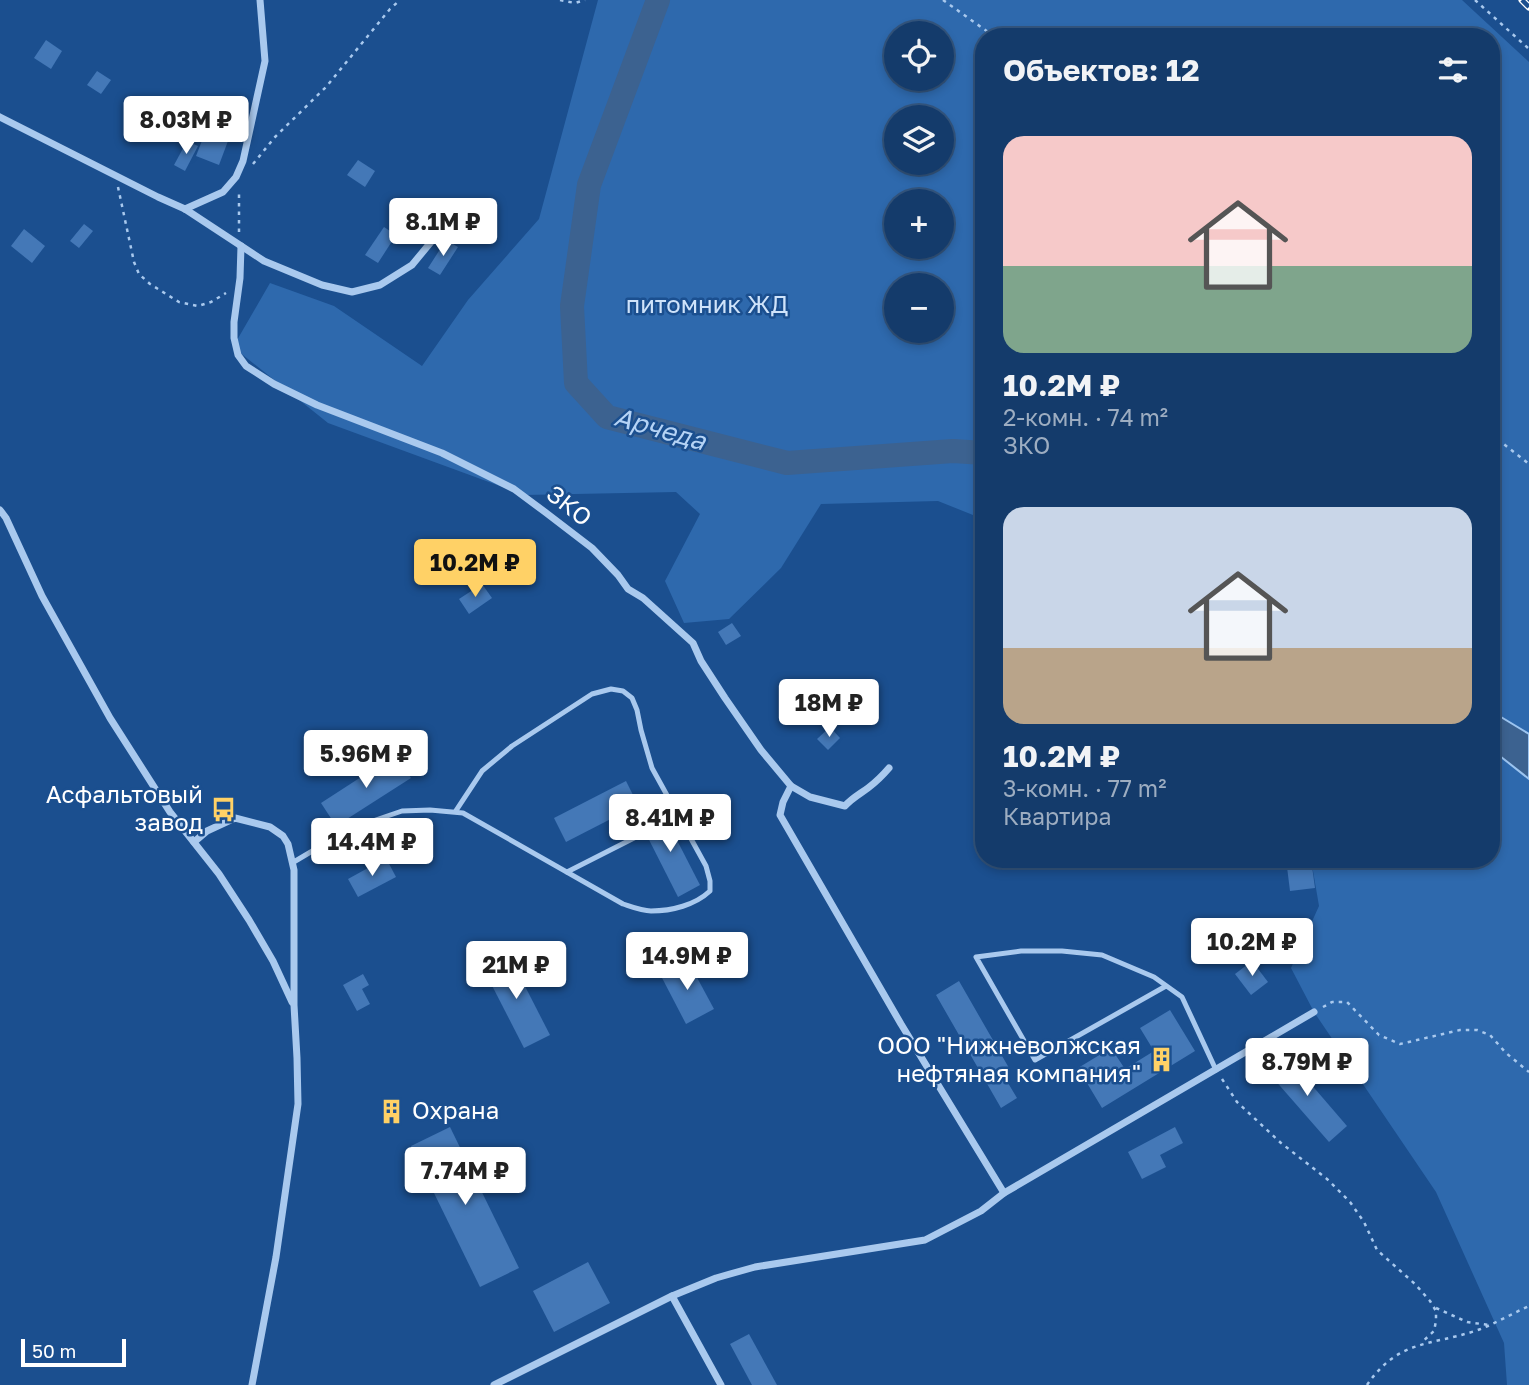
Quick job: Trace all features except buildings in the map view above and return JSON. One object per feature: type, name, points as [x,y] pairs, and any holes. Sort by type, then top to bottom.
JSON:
[{"type":"street","points":[[185,209],[223,192],[236,177],[243,161],[265,61],[260,0]]},
{"type":"street","points":[[0,117],[185,209],[264,261],[323,285],[352,292],[380,285],[412,265],[450,219]]},
{"type":"street","name":"ЗКО","points":[[241,246],[234,338],[239,355],[246,366],[274,384],[317,405],[442,453],[514,489],[564,525],[592,548],[628,589],[643,598],[693,643],[701,661],[725,698],[761,750],[791,786],[810,797],[845,806],[852,797],[866,790],[889,768]]},
{"type":"street","points":[[0,510],[42,596],[110,718],[170,812],[219,874],[249,920],[274,961],[294,1005]]},
{"type":"street","points":[[791,786],[780,815],[901,1024],[1004,1192]]},
{"type":"street","points":[[194,842],[207,831],[235,818],[270,827],[284,836],[294,870],[294,1005],[298,1104],[276,1257],[252,1385]]},
{"type":"street","points":[[494,1385],[672,1296],[716,1278],[755,1267],[925,1240],[981,1211],[1004,1192],[1314,1012]]},
{"type":"street","points":[[672,1296],[721,1385]]},
{"type":"lane","points":[[292,863],[364,824],[402,811],[430,810],[463,813],[623,904],[649,912],[699,901],[710,891],[706,866],[652,768],[637,710],[632,698],[623,691],[611,689],[592,694],[512,746],[482,771],[456,812]]},
{"type":"lane","points":[[567,872],[636,837]]},
{"type":"lane","points":[[1166,986],[1035,1060],[976,957],[1021,951],[1102,955],[1154,977],[1182,997],[1216,1070]]},
{"type":"path","points":[[241,246],[239,189],[236,177],[256,162],[275,137],[326,87],[400,0]]},
{"type":"path","points":[[560,0],[575,3],[585,0]]},
{"type":"path","points":[[943,0],[982,28]]},
{"type":"path","points":[[1475,0],[1529,49]]},
{"type":"path","points":[[116,176],[134,262],[139,274],[150,284],[178,302],[198,306],[222,297],[240,278]]},
{"type":"path","points":[[1500,441],[1529,464]]},
{"type":"path","points":[[1314,1012],[1332,1002],[1347,1002],[1379,1035],[1400,1044],[1460,1030],[1477,1030],[1490,1035],[1529,1072]]},
{"type":"path","points":[[1216,1070],[1237,1102],[1349,1202],[1364,1222],[1377,1250],[1430,1301],[1436,1311],[1434,1331],[1421,1343]]},
{"type":"path","points":[[1367,1385],[1378,1369],[1404,1350],[1421,1343],[1468,1333],[1529,1306]]},
{"type":"path","points":[[1434,1308],[1467,1322],[1489,1325]]},
{"type":"green space","name":"питомник ЖД","points":[[598,0],[1462,0],[1492,28],[975,28],[975,516],[938,501],[821,504],[781,568],[729,619],[684,623],[665,581],[700,514],[676,492],[524,495],[328,423],[233,347],[270,283],[334,306],[422,366],[468,300],[539,219]]},
{"type":"green space","name":"питомник ЖД","points":[[1500,35],[1529,62],[1529,1385],[1507,1385],[1504,1343],[1436,1192],[1314,1012],[1291,968],[1319,906],[1313,868],[1500,868]]},
{"type":"shaded area","points":[[1500,716],[1529,734],[1529,779],[1500,756]]},
{"type":"waterway","name":"Арчеда","points":[[658,0],[589,185],[572,306],[576,383],[607,417],[787,463],[953,451],[975,452]]},
{"type":"railway","points":[[1522,0],[1529,7]]},
{"type":"place","name":"Асфальтовый завод","points":[[223,809]]},
{"type":"place","name":"ООО \"Нижневолжская нефтяная компания\"","points":[[1161,1060]]},
{"type":"place","name":"Охрана","points":[[392,1111]]}]
